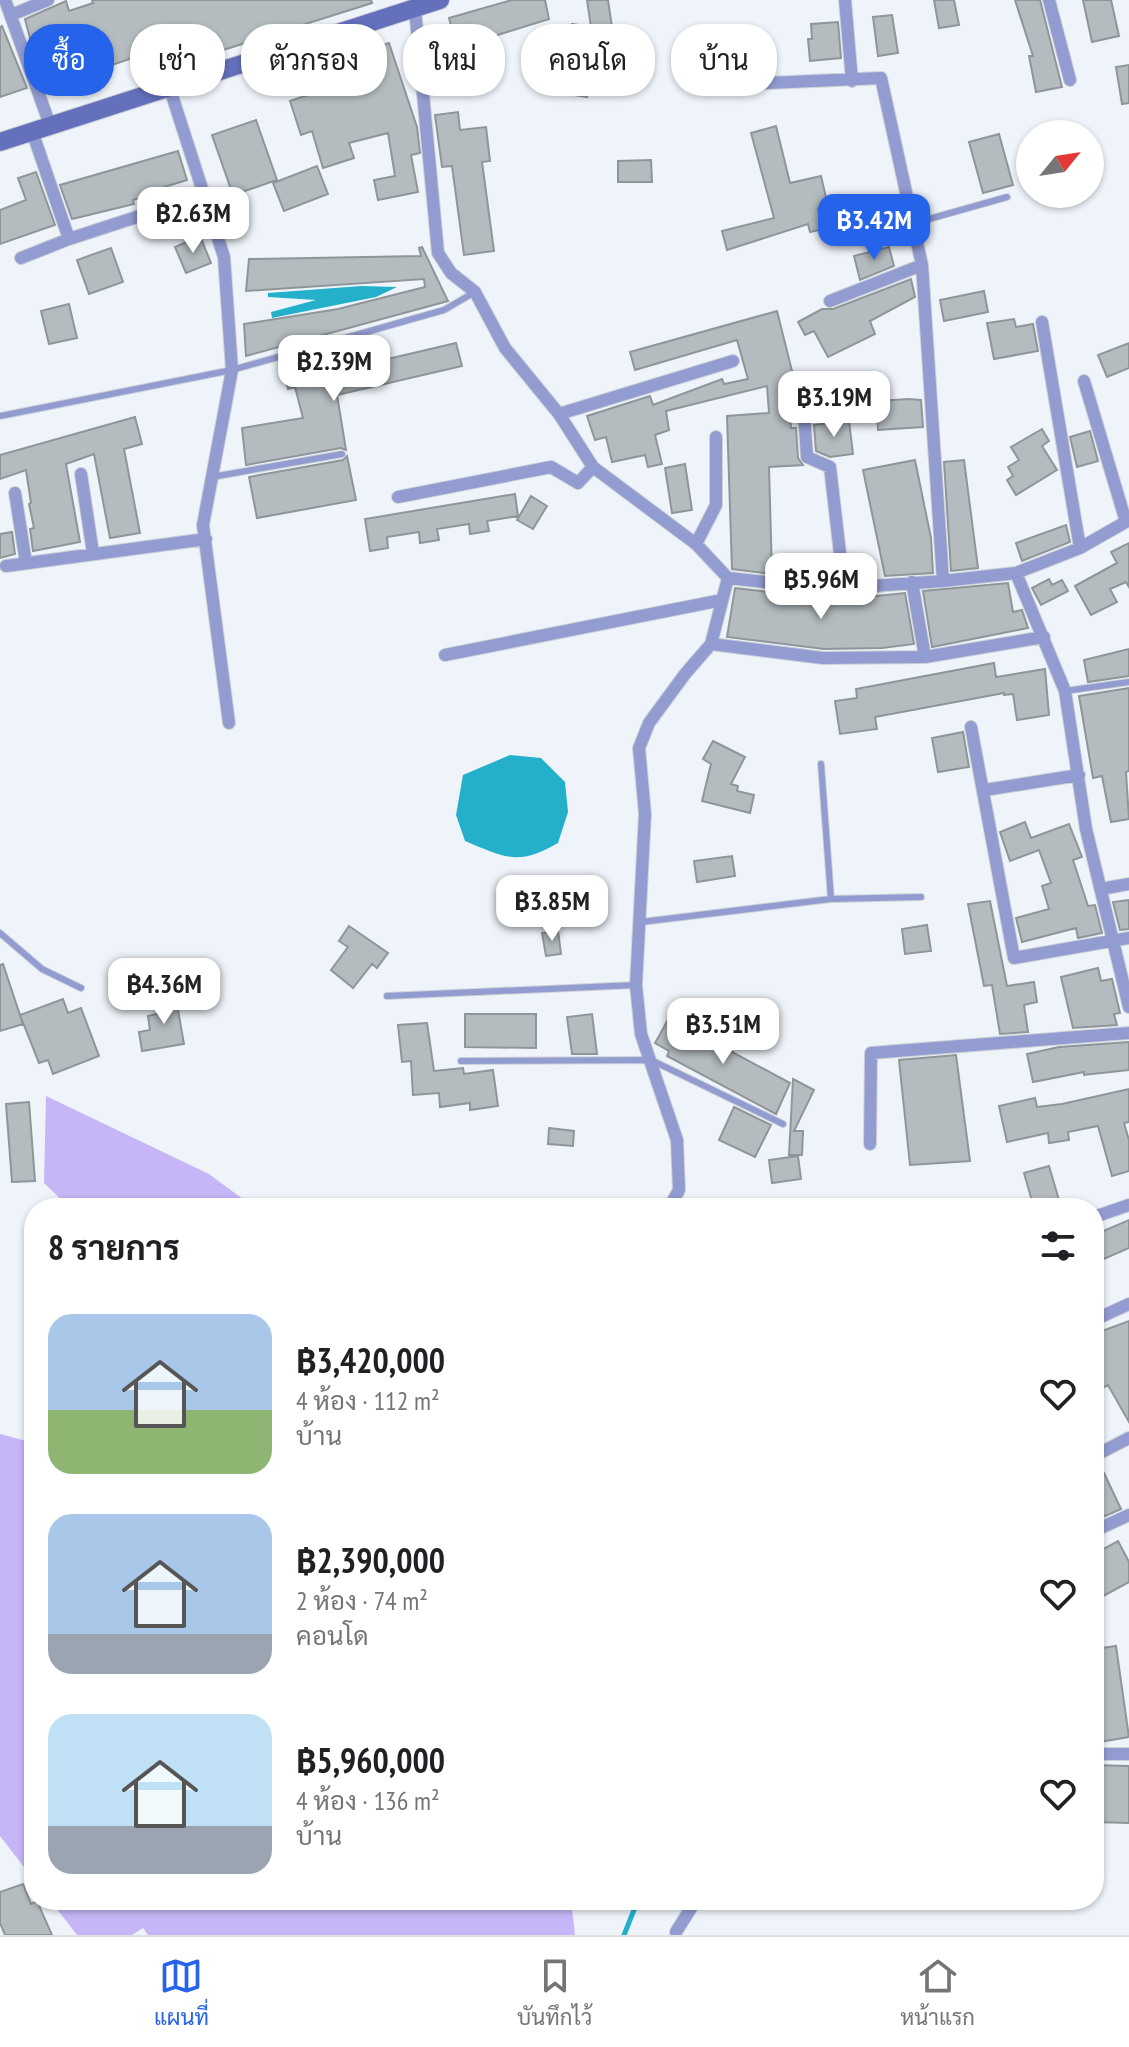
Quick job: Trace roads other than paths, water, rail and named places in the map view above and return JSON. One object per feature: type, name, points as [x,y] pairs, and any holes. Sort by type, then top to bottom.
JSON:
[{"type":"main road","points":[[225,68],[440,0]]},
{"type":"main road","points":[[0,142],[139,96]]},
{"type":"street","points":[[48,0],[6,10],[41,128],[69,239]]},
{"type":"street","points":[[845,0],[852,81]]},
{"type":"street","points":[[1049,0],[1070,80]]},
{"type":"street","points":[[415,9],[438,253],[451,273],[475,292],[505,348],[559,414],[593,467],[696,544],[728,578],[844,588],[943,581],[1016,573],[1080,548],[1127,521],[1084,381]]},
{"type":"street","points":[[777,83],[881,78],[922,265],[943,581]]},
{"type":"street","points":[[172,96],[224,257],[232,370],[203,525],[229,723]]},
{"type":"street","points":[[21,258],[155,211]]},
{"type":"street","points":[[830,301],[922,265]]},
{"type":"street","points":[[1042,322],[1080,548]]},
{"type":"street","points":[[559,414],[733,361]]},
{"type":"street","points":[[803,398],[807,457],[830,467],[844,588]]},
{"type":"street","points":[[696,544],[716,505],[716,437]]},
{"type":"street","points":[[398,497],[551,467],[578,483],[593,467]]},
{"type":"street","points":[[81,474],[93,553]]},
{"type":"street","points":[[15,493],[26,563]]},
{"type":"street","points":[[6,566],[206,539]]},
{"type":"street","points":[[1016,573],[1065,691],[1086,829],[1129,1007]]},
{"type":"street","points":[[675,1198],[679,1190],[677,1140],[641,1034],[636,985],[645,814],[639,748],[649,723],[711,644],[728,578]]},
{"type":"street","points":[[912,582],[925,657]]},
{"type":"street","points":[[445,655],[722,600]]},
{"type":"street","points":[[711,644],[823,658],[925,657],[1044,637]]},
{"type":"street","points":[[971,727],[1014,958],[1129,938]]},
{"type":"street","points":[[985,790],[1079,775]]},
{"type":"street","points":[[1101,889],[1129,884]]},
{"type":"street","points":[[870,1144],[871,1053],[1129,1033]]},
{"type":"street","points":[[1104,1214],[1129,1205]]},
{"type":"street","points":[[1104,1315],[1129,1304]]},
{"type":"street","points":[[1104,1451],[1129,1438]]},
{"type":"street","points":[[1104,1526],[1129,1515]]},
{"type":"street","points":[[1104,1754],[1129,1754]]},
{"type":"street","points":[[676,1932],[690,1910]]},
{"type":"lane","points":[[915,223],[1007,197]]},
{"type":"lane","points":[[0,416],[232,370],[444,310],[475,292]]},
{"type":"lane","points":[[212,477],[342,454]]},
{"type":"lane","points":[[1065,691],[1129,682]]},
{"type":"lane","points":[[821,764],[831,899]]},
{"type":"lane","points":[[641,922],[831,899],[921,897]]},
{"type":"lane","points":[[0,933],[42,969],[81,988]]},
{"type":"lane","points":[[387,996],[636,985]]},
{"type":"lane","points":[[461,1061],[651,1060],[783,1124]]},
{"type":"water","points":[[361,286],[397,287],[376,297],[272,318],[271,312],[316,300],[268,297],[268,293]]},
{"type":"water","points":[[510,755],[541,758],[565,782],[568,812],[558,843],[522,857],[491,852],[465,841],[456,815],[463,775]]},
{"type":"waterway","points":[[624,1935],[634,1910]]}]
